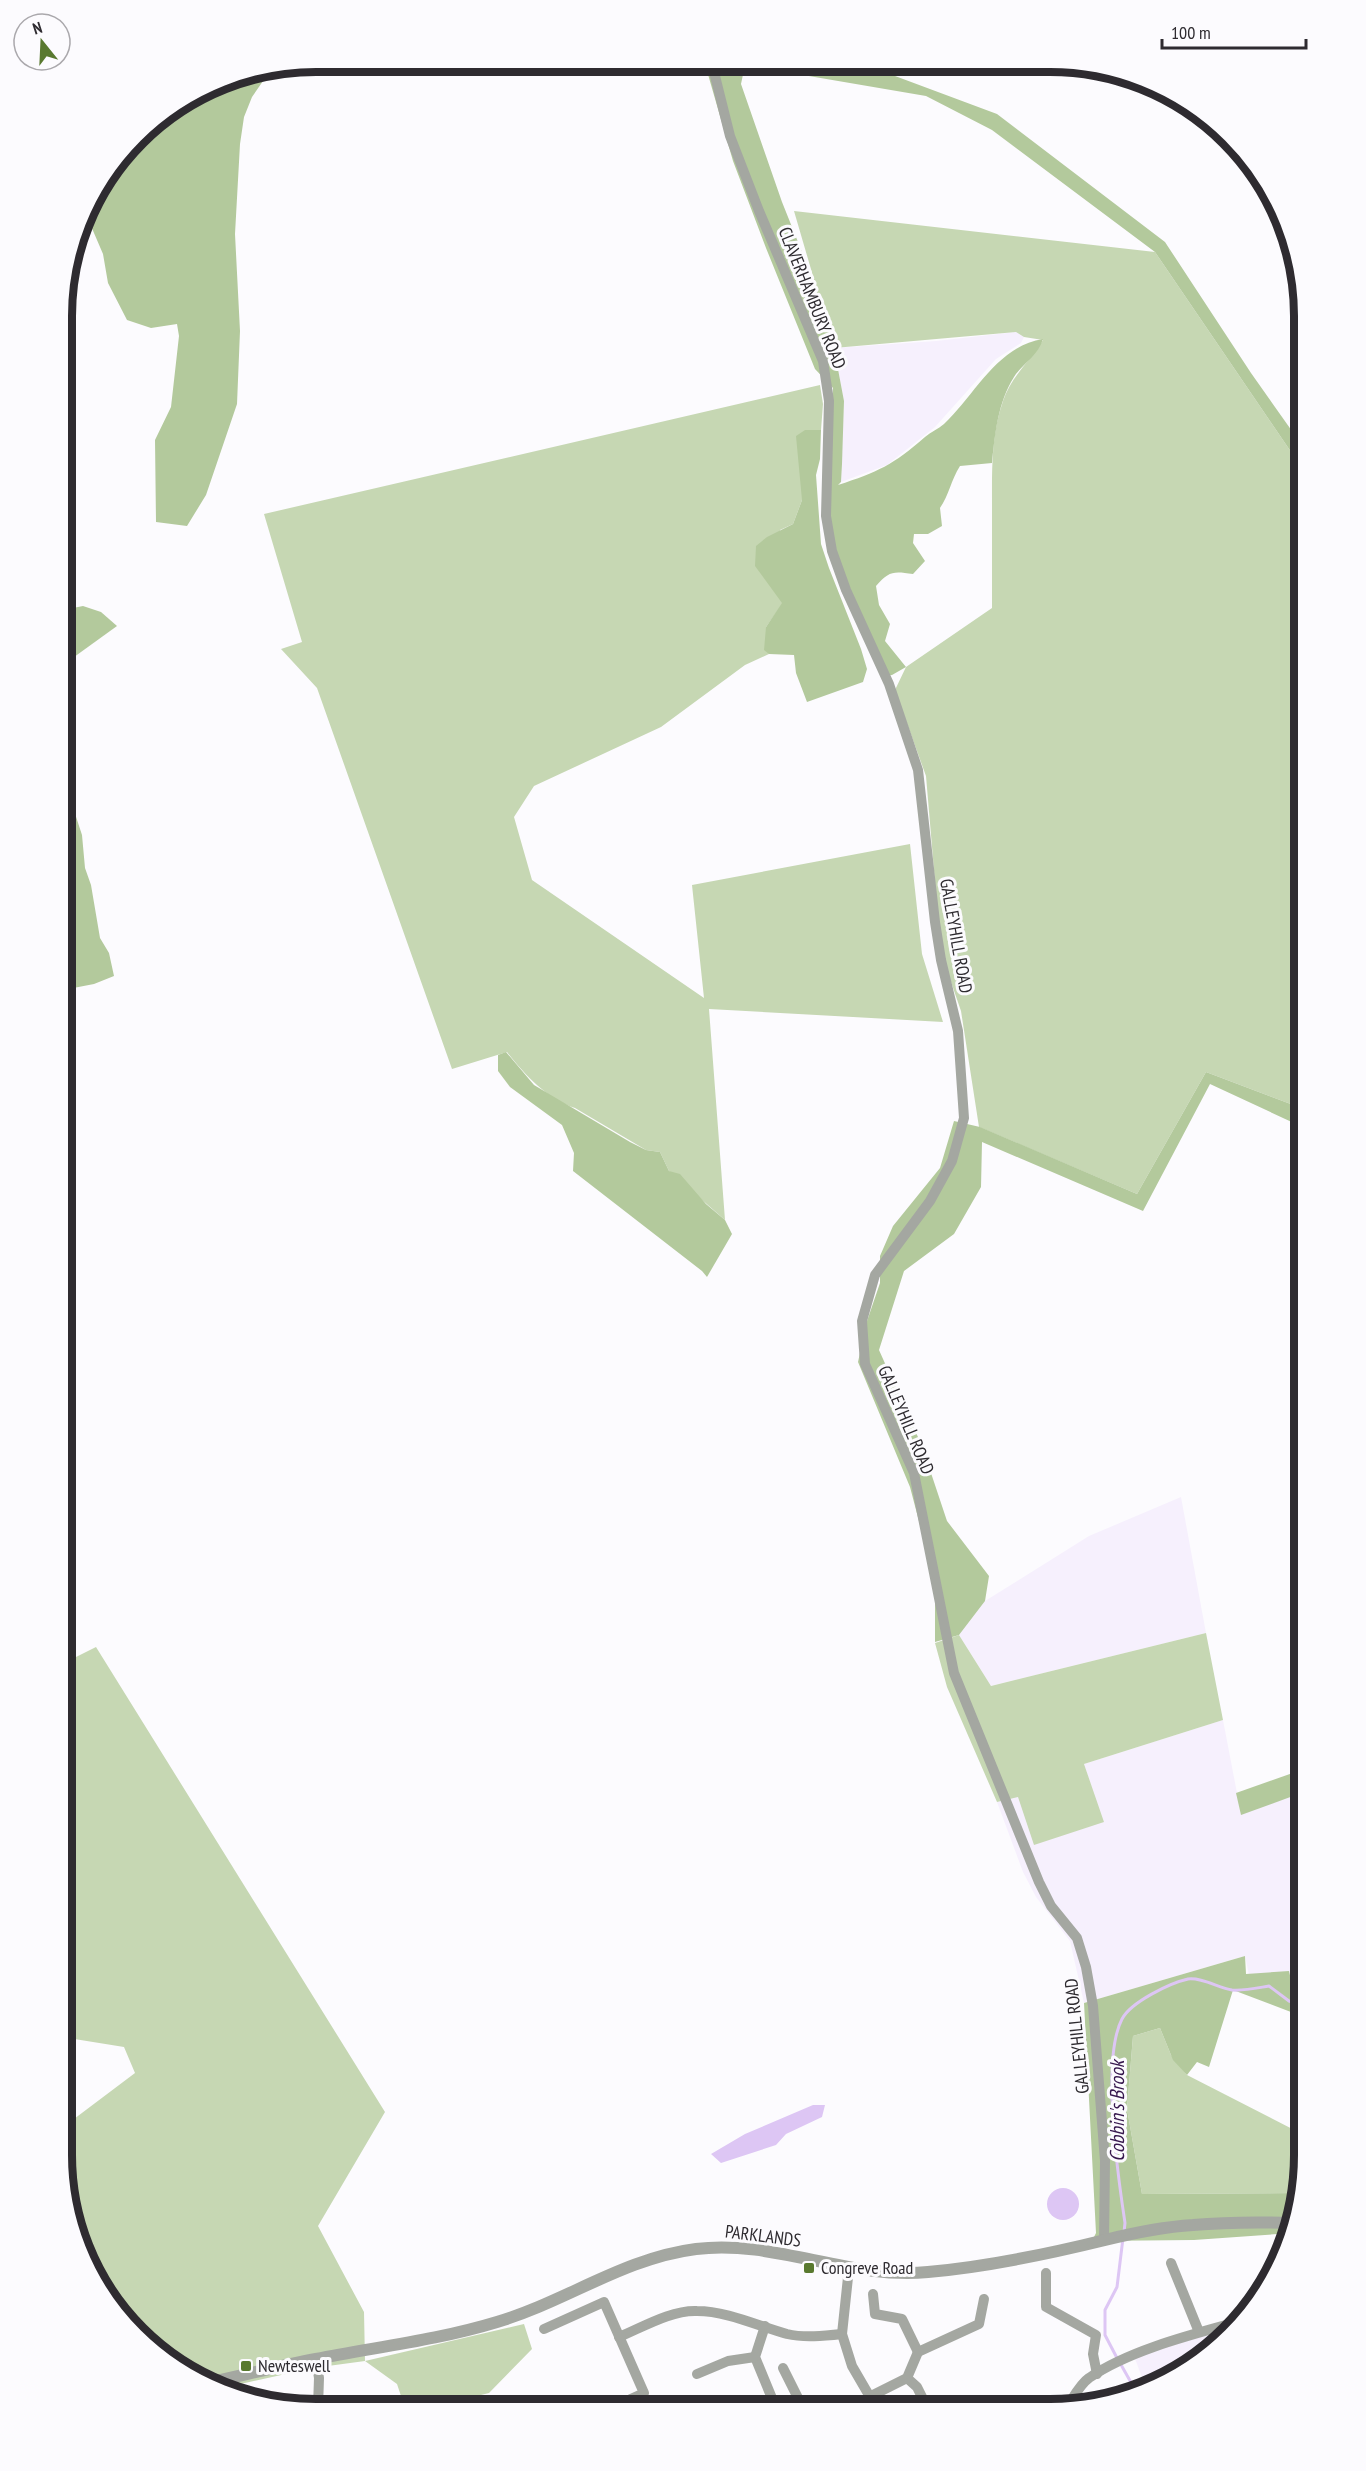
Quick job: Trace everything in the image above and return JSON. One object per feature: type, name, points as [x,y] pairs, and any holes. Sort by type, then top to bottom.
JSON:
[{"type":"street","name":"CLAVERHAMBURY ROAD","points":[[714,72],[730,136],[822,361],[829,401],[826,516],[832,551],[846,590],[888,684]]},
{"type":"street","name":"GALLEYHILL ROAD","points":[[888,684],[918,770],[934,922],[958,1031],[964,1118],[952,1161],[930,1201],[874,1275],[862,1322],[865,1364],[914,1473],[954,1673],[1038,1882],[1051,1906],[1077,1938],[1086,1967],[1093,2006],[1105,2161],[1104,2240]]},
{"type":"street","name":"PARKLANDS","points":[[222,2380],[316,2359],[455,2334],[500,2321],[562,2298],[622,2268],[672,2253],[724,2247],[751,2249],[876,2273],[927,2272],[1193,2225],[1284,2223]]},
{"type":"street","points":[[1171,2263],[1199,2332]]},
{"type":"street","points":[[849,2268],[842,2334],[852,2366],[872,2399]]},
{"type":"street","points":[[1046,2273],[1046,2307],[1096,2335],[1093,2354],[1097,2374]]},
{"type":"street","points":[[873,2294],[875,2314],[902,2319],[918,2352]]},
{"type":"street","points":[[871,2396],[907,2378],[918,2352],[979,2324],[984,2299]]},
{"type":"street","points":[[544,2329],[604,2302],[644,2393],[631,2399]]},
{"type":"street","points":[[619,2337],[674,2315],[693,2311],[765,2326],[788,2334],[820,2336],[842,2334]]},
{"type":"street","points":[[765,2326],[755,2357],[772,2399]]},
{"type":"street","points":[[1073,2398],[1088,2379],[1113,2364],[1199,2332],[1223,2326]]},
{"type":"street","points":[[697,2374],[728,2361],[755,2357]]},
{"type":"street","points":[[316,2359],[319,2378],[318,2399]]},
{"type":"street","points":[[783,2368],[798,2398],[796,2399]]},
{"type":"street","points":[[907,2378],[917,2387],[923,2399]]},
{"type":"shaded area","points":[[1016,332],[1024,337],[1021,343],[996,359],[935,427],[887,465],[841,482],[844,401],[834,348],[936,341]]},
{"type":"shaded area","points":[[1181,1497],[1206,1633],[991,1686],[959,1635],[985,1601],[1089,1536]]},
{"type":"shaded area","points":[[1223,1720],[1241,1814],[1294,1795],[1294,1996],[1249,1975],[1245,1956],[1084,2003],[1070,1941],[1036,1897],[1023,1872],[997,1802],[1018,1796],[1103,1822],[1084,1764]]},
{"type":"shaded area","points":[[813,2105],[825,2105],[822,2117],[786,2134],[776,2145],[721,2163],[711,2154],[745,2134]]},
{"type":"shaded area","points":[[1063,2188],[1074,2193],[1079,2204],[1074,2215],[1063,2220],[1052,2215],[1047,2204],[1052,2193]]},
{"type":"shaded area","points":[[1222,2327],[1185,2358],[1143,2380],[1134,2356]]},
{"type":"green space","points":[[707,72],[744,72],[741,84],[782,202],[818,292],[834,348],[844,401],[841,482],[838,485],[875,471],[904,454],[944,424],[988,373],[1012,351],[1027,343],[1043,339],[1038,350],[1014,377],[1004,397],[996,430],[992,463],[960,466],[940,508],[942,526],[928,534],[914,534],[913,543],[925,561],[913,574],[892,573],[884,577],[876,586],[879,605],[890,624],[885,641],[906,667],[892,675],[885,676],[830,553],[827,481],[833,388],[815,369],[733,161]]},
{"type":"green space","points":[[786,72],[887,73],[997,114],[1165,242],[1294,434],[1294,456],[1155,252],[992,130],[926,96]]},
{"type":"green space","points":[[265,78],[252,97],[244,117],[240,144],[235,234],[240,331],[237,404],[206,495],[187,526],[156,522],[155,440],[171,407],[179,336],[177,324],[151,328],[127,320],[108,283],[103,254],[90,225],[105,194],[133,155],[155,133],[194,105],[238,85]]},
{"type":"green space","points":[[794,211],[1155,252],[1294,456],[1294,1105],[1206,1072],[1137,1194],[979,1127],[961,1011],[941,953],[926,776],[895,690],[906,667],[992,608],[992,466],[996,427],[1006,392],[1043,340],[1024,337],[1016,332],[834,348]]},
{"type":"green space","points":[[820,385],[823,404],[821,430],[805,430],[802,500],[793,524],[780,530],[783,603],[766,627],[769,654],[745,665],[661,727],[534,786],[514,817],[532,880],[704,998],[692,885],[910,844],[922,954],[943,1022],[709,1009],[725,1220],[669,1171],[660,1152],[646,1150],[575,1108],[555,1099],[529,1077],[507,1052],[452,1069],[317,688],[281,649],[302,642],[264,514]]},
{"type":"green space","points":[[805,430],[821,430],[820,459],[816,475],[821,544],[867,669],[863,682],[807,702],[796,673],[794,655],[769,654],[764,650],[766,627],[782,603],[755,566],[756,546],[767,537],[793,524],[802,500],[796,436]]},
{"type":"green space","points":[[83,606],[101,612],[117,626],[72,658],[72,608]]},
{"type":"green space","points":[[72,804],[82,835],[85,868],[91,885],[100,938],[109,953],[114,976],[94,984],[72,988]]},
{"type":"green space","points":[[506,1052],[534,1085],[630,1142],[646,1150],[660,1152],[669,1171],[680,1174],[706,1204],[725,1220],[732,1234],[707,1277],[573,1171],[574,1153],[562,1125],[510,1087],[498,1071],[498,1055]]},
{"type":"green space","points":[[1206,1072],[1294,1105],[1294,1123],[1210,1084],[1143,1211],[982,1142],[981,1187],[954,1234],[904,1271],[879,1350],[922,1446],[947,1521],[989,1576],[985,1601],[959,1635],[935,1642],[935,1582],[910,1487],[858,1362],[867,1321],[880,1283],[880,1256],[893,1226],[940,1168],[954,1121],[980,1127],[1137,1194]]},
{"type":"green space","points":[[1206,1633],[1223,1720],[1084,1764],[1104,1822],[1034,1845],[1018,1797],[997,1802],[947,1687],[935,1643],[959,1635],[991,1686]]},
{"type":"green space","points":[[96,1647],[385,2112],[318,2226],[364,2312],[365,2361],[313,2368],[236,2385],[194,2366],[155,2338],[133,2316],[113,2290],[97,2263],[80,2218],[74,2187],[72,2120],[135,2073],[124,2047],[72,2039],[72,1659]]},
{"type":"green space","points":[[1294,1773],[1294,1796],[1241,1815],[1236,1793]]},
{"type":"green space","points":[[1245,1956],[1246,1974],[1289,1971],[1294,1993],[1294,2013],[1233,1990],[1209,2067],[1197,2062],[1187,2075],[1173,2060],[1160,2028],[1133,2036],[1127,2109],[1142,2194],[1291,2193],[1281,2234],[1194,2240],[1092,2241],[1096,2233],[1084,2003]]},
{"type":"green space","points":[[1160,2028],[1171,2055],[1187,2075],[1294,2130],[1291,2193],[1142,2194],[1127,2109],[1133,2036]]},
{"type":"green space","points":[[524,2324],[532,2349],[489,2393],[465,2399],[402,2399],[397,2384],[365,2361]]},
{"type":"waterway","name":"Cobbin's Brook","points":[[1124,2232],[1125,2223],[1115,2149],[1112,2089],[1116,2037],[1122,2019],[1142,2000],[1188,1979],[1232,1990],[1269,1986],[1294,2003]]},
{"type":"waterway","name":"Cobbin's Brook","points":[[1117,2358],[1105,2335],[1105,2310],[1117,2287],[1123,2238]]},
{"type":"waterway","name":"Cobbin's Brook","points":[[1120,2363],[1132,2384]]},
{"type":"place","name":"Congreve Road","points":[[809,2268]]},
{"type":"place","name":"Newteswell","points":[[246,2366]]}]
